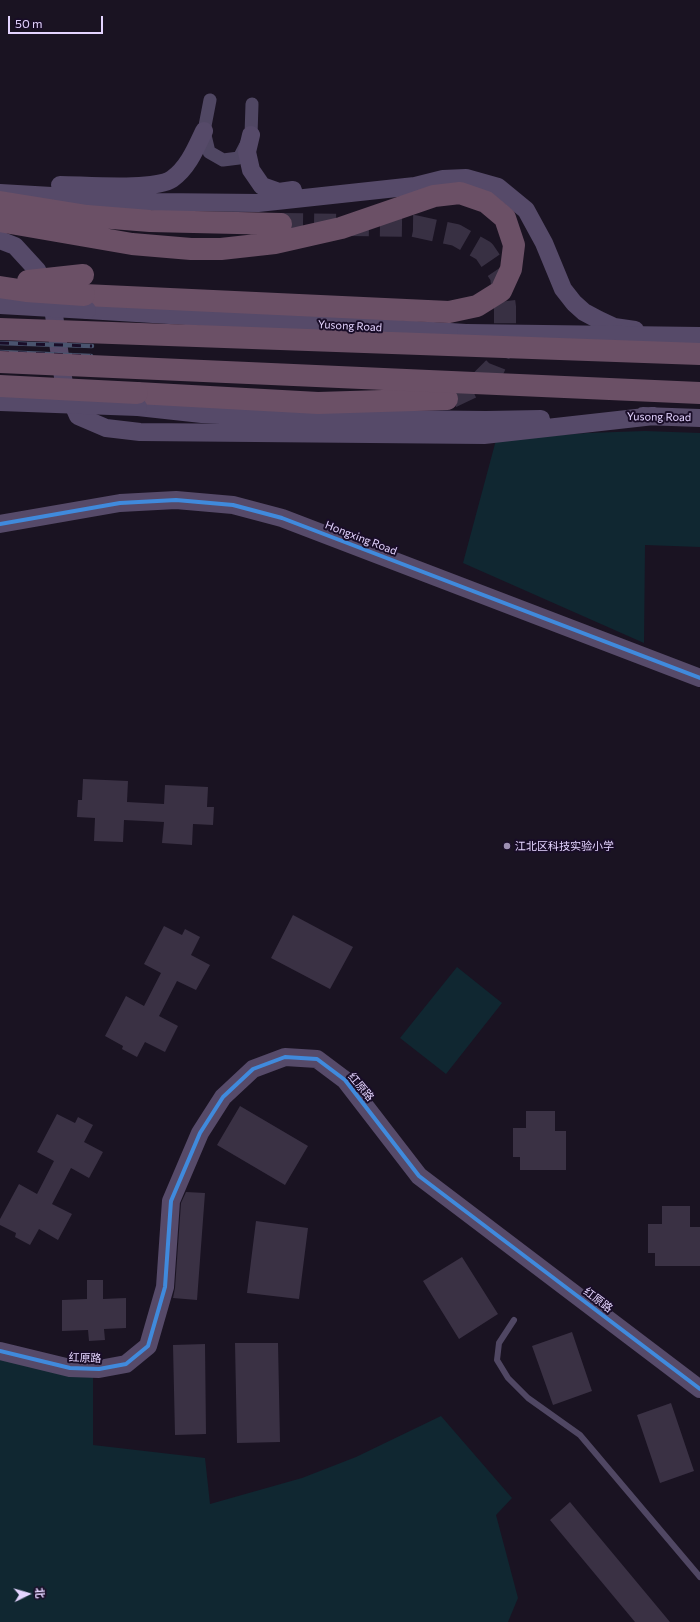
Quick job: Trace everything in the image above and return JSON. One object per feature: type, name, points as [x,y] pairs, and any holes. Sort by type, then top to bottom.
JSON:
[{"type":"highway","points":[[0,221],[132,244],[191,249],[222,249],[275,243],[334,230],[434,196],[460,193],[486,202],[505,218],[514,244],[512,269],[501,291],[477,306],[449,312],[26,291],[0,287]]},
{"type":"highway","points":[[0,202],[87,216],[150,222],[281,224]]},
{"type":"highway","points":[[0,282],[31,281],[85,293]]},
{"type":"highway","name":"Yusong Road","points":[[0,328],[700,354]]},
{"type":"highway","points":[[0,362],[700,393]]},
{"type":"highway","points":[[0,386],[138,400],[318,403],[447,399]]},
{"type":"main road","points":[[0,185],[151,186],[172,179],[176,175],[189,161],[204,131]]},
{"type":"main road","points":[[251,135],[247,152],[251,170],[262,186],[279,192],[403,178],[466,178],[498,187],[526,210],[544,243],[563,290],[574,303],[584,312],[614,326],[657,334]]},
{"type":"main road","points":[[0,193],[155,202],[258,203],[415,186],[443,179]]},
{"type":"main road","points":[[0,240],[16,246],[37,270],[52,301],[64,384],[78,416],[106,428],[140,432],[485,428]]},
{"type":"main road","name":"Yusong Road","points":[[0,305],[85,293],[466,332],[657,334],[700,336]]},
{"type":"main road","name":"Yusong Road","points":[[0,402],[138,400],[202,414],[309,418],[485,428],[654,416],[700,418]]},
{"type":"main road","name":"Hongxing Road","points":[[0,524],[120,503],[176,500],[233,505],[282,518],[700,678]]},
{"type":"main road","name":"红原路","points":[[0,1351],[70,1368],[99,1369],[126,1364],[148,1346],[165,1287],[171,1201],[200,1133],[223,1097],[253,1069],[285,1057],[316,1059],[346,1080],[419,1176],[700,1389]]},
{"type":"street","points":[[210,100],[204,131],[209,152],[223,160],[239,158],[251,135],[252,104]]},
{"type":"lane","points":[[514,1320],[499,1343],[497,1360],[508,1378],[528,1398],[580,1435],[700,1577]]},
{"type":"shaded area","points":[[645,431],[700,433],[700,547],[645,545],[644,643],[463,563],[496,440],[587,433]]},
{"type":"shaded area","points":[[457,967],[502,1003],[446,1074],[400,1038]]},
{"type":"shaded area","points":[[0,1360],[93,1377],[93,1445],[205,1458],[210,1504],[302,1478],[356,1457],[441,1416],[512,1498],[496,1515],[518,1598],[508,1622],[0,1622]]},
{"type":"building","points":[[83,779],[128,781],[127,802],[164,804],[165,785],[208,787],[207,807],[214,807],[213,825],[193,824],[192,845],[162,843],[164,822],[124,820],[123,842],[94,841],[95,818],[77,817],[78,800],[82,800]]},
{"type":"building","points":[[293,915],[353,947],[330,989],[271,958]]},
{"type":"building","points":[[164,926],[182,935],[185,929],[200,937],[191,955],[210,965],[196,990],[177,981],[159,1016],[178,1026],[165,1052],[145,1042],[137,1057],[122,1049],[123,1046],[105,1036],[126,996],[144,1006],[161,973],[144,964]]},
{"type":"building","points":[[240,1106],[308,1146],[285,1185],[217,1145]]},
{"type":"building","points":[[526,1111],[555,1111],[555,1131],[566,1131],[566,1170],[520,1170],[520,1157],[513,1157],[513,1128],[526,1128]]},
{"type":"building","points":[[57,1114],[75,1123],[78,1117],[93,1125],[84,1142],[103,1152],[89,1178],[71,1168],[52,1204],[72,1214],[58,1240],[39,1229],[30,1245],[15,1237],[16,1233],[0,1225],[0,1219],[19,1184],[37,1194],[54,1161],[37,1152]]},
{"type":"building","points":[[186,1192],[205,1193],[197,1300],[173,1298],[181,1203]]},
{"type":"building","points":[[662,1206],[690,1206],[690,1227],[700,1227],[700,1266],[655,1266],[655,1253],[648,1253],[648,1224],[662,1224]]},
{"type":"building","points":[[256,1221],[308,1228],[299,1299],[247,1293]]},
{"type":"building","points":[[462,1257],[498,1314],[459,1339],[423,1281]]},
{"type":"building","points":[[87,1280],[103,1280],[103,1299],[126,1298],[126,1328],[104,1329],[105,1340],[89,1341],[88,1330],[62,1331],[62,1300],[87,1299]]},
{"type":"building","points":[[572,1332],[592,1391],[553,1405],[532,1346]]},
{"type":"building","points":[[235,1343],[278,1343],[280,1442],[237,1443]]},
{"type":"building","points":[[205,1344],[206,1434],[175,1435],[173,1345]]},
{"type":"building","points":[[671,1403],[694,1471],[660,1483],[637,1415]]},
{"type":"building","points":[[570,1502],[670,1622],[635,1622],[550,1520]]},
{"type":"tunnel","points":[[281,224],[414,226],[456,235],[484,251],[501,276],[505,307],[505,340],[494,368],[477,385],[447,399]]},
{"type":"railway","points":[[0,343],[92,346]]},
{"type":"railway","points":[[0,352],[91,356]]},
{"type":"cycle path","points":[[0,524],[120,503],[176,500],[233,505],[282,518],[700,678]]},
{"type":"cycle path","points":[[0,1351],[70,1368],[99,1369],[126,1364],[148,1346],[165,1287],[171,1201],[200,1133],[223,1097],[253,1069],[285,1057],[317,1059],[345,1080],[419,1176],[700,1389]]},
{"type":"place","name":"江北区科技实验小学","points":[[507,846]]}]
